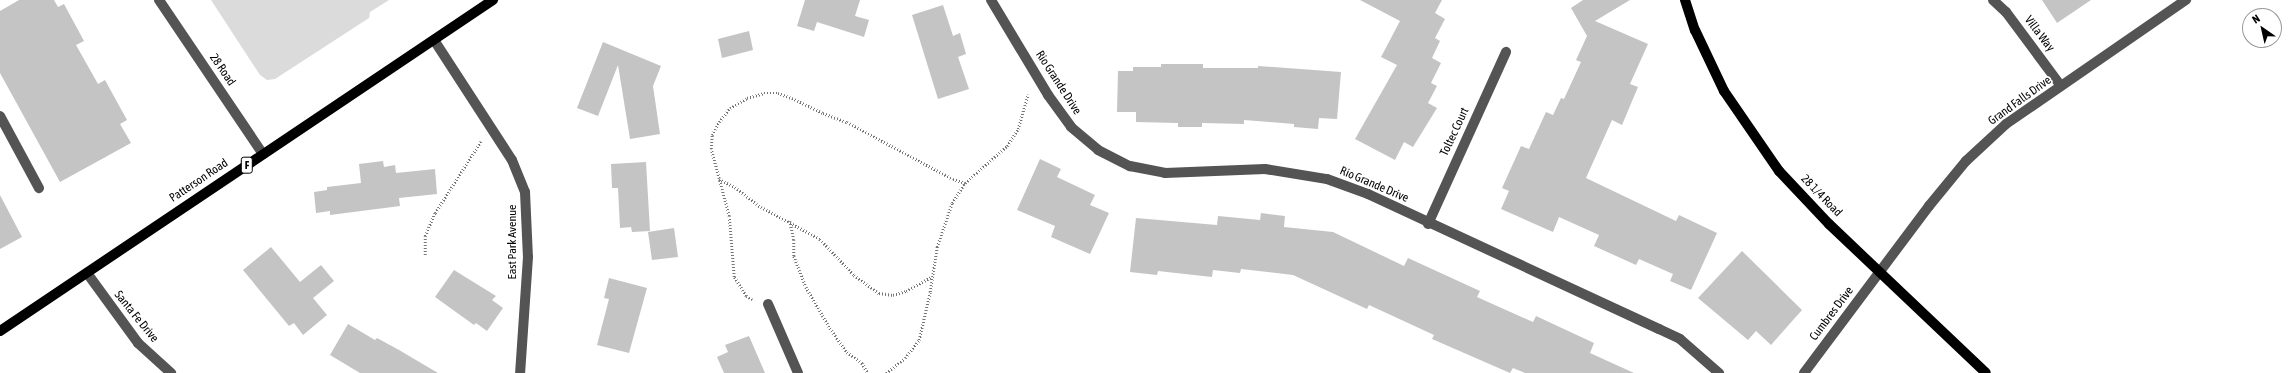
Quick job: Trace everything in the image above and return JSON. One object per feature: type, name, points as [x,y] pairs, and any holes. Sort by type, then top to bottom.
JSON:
[{"type":"main road","name":"Patterson Road","points":[[0,331],[493,0]]},
{"type":"main road","name":"28 1/4 Road","points":[[1685,0],[1695,30],[1724,91],[1760,147],[1805,200],[1880,270],[1986,373]]},
{"type":"street","name":"28 Road","points":[[159,0],[263,154]]},
{"type":"street","name":"Rio Grande Drive","points":[[991,0],[1042,85],[1071,127],[1098,150],[1130,166],[1165,173],[1265,169],[1293,172],[1327,179],[1368,194],[1428,224],[1680,340],[1719,373]]},
{"type":"street","name":"Villa Way","points":[[1993,0],[2006,12],[2061,86]]},
{"type":"street","name":"Grand Falls Drive","points":[[1880,270],[1966,161],[2006,124],[2186,0]]},
{"type":"street","name":"East Park Avenue","points":[[434,40],[512,160],[526,200],[528,258],[520,373]]},
{"type":"street","name":"Toltec Court","points":[[1428,224],[1506,52]]},
{"type":"street","points":[[0,116],[4,134],[39,188]]},
{"type":"street","name":"Cumbres Drive","points":[[1804,373],[1880,270]]},
{"type":"street","name":"Santa Fe Drive","points":[[87,273],[138,343],[171,373]]},
{"type":"street","points":[[768,304],[798,373]]},
{"type":"path","points":[[886,373],[905,358],[918,340],[944,224],[952,203],[965,184],[1007,146],[1018,129],[1026,95],[1042,85]]},
{"type":"path","points":[[768,304],[757,302],[746,296],[734,278],[732,232],[711,149],[712,135],[719,122],[730,108],[747,98],[764,93],[778,93],[847,122],[965,184]]},
{"type":"path","points":[[425,255],[425,236],[435,213],[475,148],[493,129]]},
{"type":"path","points":[[719,179],[735,187],[761,207],[790,221],[820,239],[854,275],[879,293],[893,295],[906,291],[932,278]]},
{"type":"path","points":[[790,221],[794,240],[794,256],[806,287],[830,328],[847,352],[862,363],[868,373]]},
{"type":"shaded area","points":[[211,0],[389,0],[370,12],[369,18],[275,79],[267,80],[260,75]]},
{"type":"building","points":[[19,0],[54,0],[58,7],[64,4],[84,41],[76,45],[98,84],[105,80],[127,120],[120,124],[131,143],[60,182],[0,73],[0,11]]},
{"type":"building","points":[[805,0],[860,0],[855,16],[869,20],[864,37],[817,22],[814,31],[797,26]]},
{"type":"building","points":[[1360,0],[1442,0],[1435,13],[1445,19],[1435,38],[1440,41],[1432,58],[1441,63],[1431,83],[1437,86],[1428,103],[1437,108],[1413,147],[1404,142],[1395,160],[1355,139],[1397,65],[1381,57],[1400,21]]},
{"type":"building","points":[[1583,0],[1630,0],[1595,21],[1648,44],[1630,84],[1638,87],[1622,125],[1612,120],[1586,178],[1676,221],[1679,215],[1717,233],[1691,290],[1670,281],[1673,274],[1639,259],[1636,265],[1594,246],[1599,235],[1559,217],[1553,232],[1501,209],[1509,191],[1502,188],[1521,146],[1529,149],[1546,112],[1553,115],[1561,98],[1564,99],[1581,62],[1576,60],[1587,36],[1571,8]]},
{"type":"building","points":[[2042,0],[2091,0],[2057,23]]},
{"type":"building","points":[[943,5],[953,36],[960,33],[966,54],[958,57],[969,89],[938,99],[912,15]]},
{"type":"building","points":[[749,31],[753,50],[722,58],[718,39]]},
{"type":"building","points":[[603,42],[661,66],[653,86],[660,134],[630,139],[618,65],[598,116],[577,108]]},
{"type":"building","points":[[1161,64],[1203,64],[1203,68],[1258,68],[1258,66],[1341,72],[1337,119],[1319,118],[1318,129],[1294,127],[1294,124],[1244,120],[1244,124],[1202,123],[1202,127],[1178,127],[1178,123],[1136,122],[1136,112],[1117,112],[1118,71],[1133,71],[1133,67],[1161,67]]},
{"type":"building","points":[[1040,159],[1061,169],[1057,177],[1095,195],[1090,205],[1109,213],[1090,254],[1051,237],[1055,226],[1017,210]]},
{"type":"building","points":[[383,161],[384,167],[395,165],[396,173],[435,169],[437,194],[399,198],[400,206],[330,215],[330,211],[316,213],[314,192],[327,190],[327,187],[361,183],[359,164]]},
{"type":"building","points":[[646,162],[650,231],[632,232],[631,227],[620,228],[618,188],[612,188],[611,164]]},
{"type":"building","points":[[0,195],[22,237],[0,249]]},
{"type":"building","points":[[1261,213],[1285,216],[1284,227],[1333,232],[1404,266],[1408,258],[1480,291],[1477,297],[1533,322],[1536,316],[1594,343],[1590,353],[1634,373],[1525,373],[1513,368],[1510,373],[1432,339],[1434,335],[1369,305],[1367,309],[1293,275],[1241,269],[1240,273],[1213,270],[1212,277],[1158,271],[1157,275],[1130,272],[1136,218],[1217,225],[1218,216],[1260,220]]},
{"type":"building","points":[[674,228],[678,257],[652,260],[648,232]]},
{"type":"building","points":[[271,247],[300,282],[321,265],[334,281],[313,298],[327,315],[303,335],[294,323],[289,326],[243,270]]},
{"type":"building","points":[[1742,251],[1802,310],[1771,345],[1756,331],[1748,340],[1698,298]]},
{"type":"building","points":[[454,270],[496,296],[492,300],[503,308],[487,331],[476,323],[474,325],[435,297]]},
{"type":"building","points":[[609,278],[647,288],[629,353],[597,345],[609,299],[604,298]]},
{"type":"building","points":[[348,324],[375,340],[377,338],[438,373],[360,373],[330,355]]},
{"type":"building","points":[[749,336],[765,373],[724,373],[717,357],[728,352],[725,345]]}]
